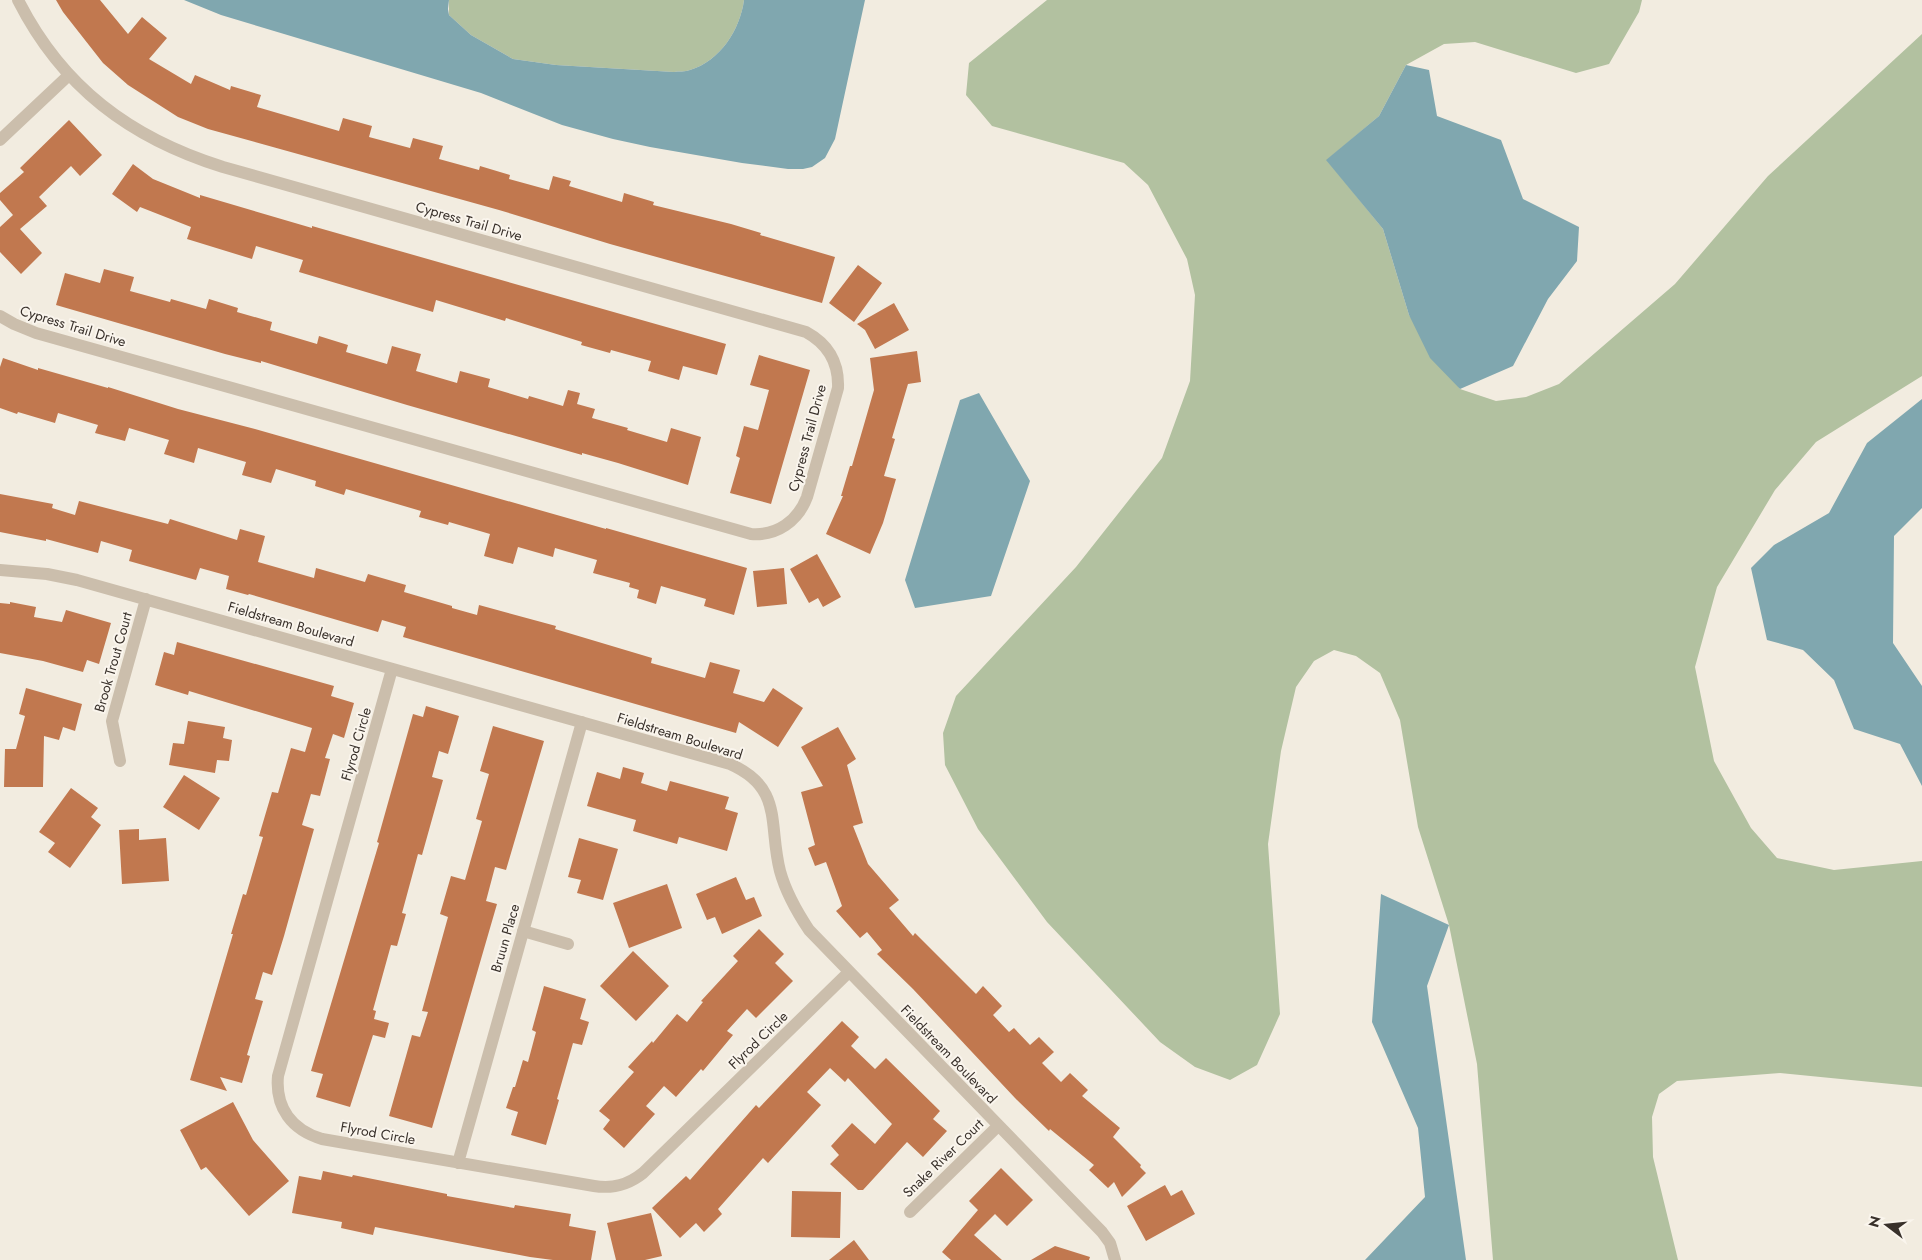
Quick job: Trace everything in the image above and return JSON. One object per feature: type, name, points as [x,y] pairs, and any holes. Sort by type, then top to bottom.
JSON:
[{"type":"street","name":"Cypress Trail Drive","points":[[0,316],[36,334],[751,534],[765,534],[778,530],[793,520],[802,510],[837,394],[837,372],[830,354],[818,340],[806,332],[195,158],[160,143],[128,125],[68,76],[42,42],[18,0]]},
{"type":"street","points":[[0,140],[68,76]]},
{"type":"street","name":"Fieldstream Boulevard","points":[[0,570],[56,575],[146,599],[730,764],[744,770],[758,782],[765,792],[771,806],[780,873],[796,909],[817,939],[1102,1232],[1110,1243],[1115,1260]]},
{"type":"street","name":"Brook Trout Court","points":[[120,762],[112,721],[146,599]]},
{"type":"street","name":"Flyrod Circle","points":[[392,669],[278,1076],[278,1094],[281,1108],[288,1118],[302,1131],[314,1137],[458,1163],[605,1188],[620,1186],[643,1173],[849,972]]},
{"type":"street","name":"Bruun Place","points":[[458,1163],[582,722]]},
{"type":"street","points":[[523,931],[568,944]]},
{"type":"street","name":"Snake River Court","points":[[910,1212],[998,1126]]},
{"type":"green space","points":[[449,0],[744,0],[742,11],[733,33],[719,52],[701,66],[688,71],[674,72],[556,65],[513,59],[471,35],[449,15]]},
{"type":"green space","points":[[1047,0],[1642,0],[1639,12],[1609,64],[1576,73],[1475,42],[1444,44],[1406,65],[1379,116],[1327,160],[1383,229],[1409,315],[1460,389],[1496,401],[1526,397],[1559,384],[1675,284],[1768,176],[1922,34],[1922,376],[1816,442],[1775,490],[1717,587],[1695,667],[1714,761],[1751,828],[1777,858],[1834,870],[1922,861],[1922,1087],[1780,1073],[1677,1081],[1659,1094],[1652,1117],[1653,1157],[1678,1260],[1493,1260],[1477,1064],[1449,925],[1418,827],[1400,720],[1380,673],[1356,656],[1334,650],[1314,661],[1296,687],[1281,751],[1268,844],[1280,1014],[1257,1065],[1230,1080],[1195,1067],[1160,1042],[1047,922],[978,829],[945,765],[943,733],[956,696],[1076,567],[1162,458],[1190,381],[1195,295],[1187,259],[1148,185],[1124,163],[992,126],[966,95],[969,63]]},
{"type":"water","points":[[184,0],[449,0],[449,15],[471,35],[513,59],[556,65],[674,72],[688,71],[701,66],[719,52],[733,33],[742,11],[744,0],[865,0],[835,139],[825,158],[812,167],[788,169],[650,147],[562,125],[481,93],[221,15]]},
{"type":"water","points":[[1406,65],[1429,70],[1437,116],[1501,140],[1523,199],[1579,227],[1577,261],[1548,299],[1513,366],[1460,389],[1430,358],[1409,315],[1383,229],[1326,160],[1379,116]]},
{"type":"water","points":[[979,393],[1030,481],[991,596],[915,608],[905,580],[960,400]]},
{"type":"water","points":[[1922,399],[1922,508],[1894,536],[1893,643],[1922,686],[1922,786],[1900,744],[1854,729],[1834,680],[1803,650],[1767,640],[1751,568],[1774,545],[1829,513],[1867,443]]},
{"type":"water","points":[[1381,894],[1449,925],[1427,986],[1466,1260],[1365,1260],[1425,1197],[1418,1128],[1372,1022]]},
{"type":"building","points":[[56,0],[100,0],[128,34],[142,17],[167,38],[149,59],[191,84],[195,75],[230,90],[231,86],[261,95],[257,107],[339,131],[343,118],[372,126],[369,137],[410,148],[413,138],[443,146],[439,159],[479,170],[480,166],[510,175],[509,179],[549,190],[553,176],[571,181],[569,186],[622,202],[624,193],[654,202],[653,205],[731,224],[761,233],[760,235],[835,257],[822,303],[208,129],[178,117],[128,85],[103,63],[63,12]]},
{"type":"building","points":[[69,120],[102,155],[80,176],[71,166],[39,197],[47,206],[20,229],[42,253],[21,274],[0,252],[0,227],[13,215],[0,200],[0,193],[24,172],[20,168]]},
{"type":"building","points":[[133,164],[153,179],[200,198],[200,195],[726,344],[717,375],[683,366],[679,380],[648,371],[651,361],[611,350],[610,353],[581,345],[582,342],[506,318],[505,321],[436,300],[433,312],[299,272],[303,260],[256,246],[252,259],[187,239],[191,227],[140,207],[137,212],[112,194]]},
{"type":"building","points":[[858,265],[882,283],[854,322],[829,303]]},
{"type":"building","points":[[104,269],[134,277],[130,291],[170,302],[171,299],[206,309],[209,299],[238,308],[237,312],[272,322],[270,330],[317,344],[319,336],[348,345],[346,352],[387,364],[392,346],[421,354],[416,371],[457,383],[460,371],[490,379],[488,387],[528,399],[529,396],[563,406],[568,390],[580,393],[577,404],[595,409],[592,418],[667,442],[671,428],[701,437],[688,485],[618,463],[582,453],[582,455],[407,405],[261,361],[261,363],[225,354],[56,305],[65,273],[100,283]]},
{"type":"building","points":[[894,303],[909,330],[875,349],[865,330],[857,324]]},
{"type":"building","points":[[917,351],[921,382],[908,384],[892,438],[895,439],[884,476],[896,479],[883,523],[870,554],[826,534],[843,496],[841,496],[850,466],[852,466],[874,390],[870,358]]},
{"type":"building","points":[[759,355],[810,370],[771,504],[730,493],[740,458],[736,456],[744,426],[758,430],[769,390],[750,385]]},
{"type":"building","points":[[3,358],[38,370],[38,368],[108,387],[178,409],[747,568],[734,615],[704,606],[706,599],[661,586],[656,604],[637,598],[639,590],[629,587],[630,583],[593,573],[597,560],[555,548],[553,557],[518,547],[513,564],[484,556],[490,534],[449,522],[448,525],[419,517],[421,511],[346,489],[344,495],[315,486],[316,481],[276,469],[271,483],[242,475],[246,462],[198,448],[194,463],[164,454],[169,440],[129,428],[125,441],[95,433],[98,425],[58,413],[55,423],[18,412],[17,414],[0,408],[0,367]]},
{"type":"building","points":[[0,494],[53,504],[52,508],[75,515],[79,501],[168,524],[170,519],[237,540],[240,529],[265,536],[258,562],[314,578],[316,568],[365,582],[368,574],[406,585],[404,592],[452,606],[452,608],[477,615],[479,605],[556,626],[555,629],[652,658],[651,663],[705,678],[710,662],[740,670],[733,693],[764,702],[773,688],[803,708],[778,747],[739,722],[736,733],[403,637],[406,627],[382,620],[378,632],[226,589],[229,576],[200,568],[196,580],[129,561],[132,550],[101,541],[98,553],[46,539],[46,541],[0,532]]},
{"type":"building","points":[[817,554],[841,597],[823,607],[818,598],[809,603],[790,569]]},
{"type":"building","points":[[784,568],[787,604],[757,607],[753,571]]},
{"type":"building","points":[[10,602],[36,607],[34,617],[62,622],[66,610],[111,623],[99,664],[87,660],[83,672],[43,661],[0,653],[0,603],[10,604]]},
{"type":"building","points":[[177,642],[334,686],[331,696],[354,703],[344,738],[333,734],[325,758],[330,759],[320,796],[311,794],[302,825],[314,829],[284,936],[272,975],[263,972],[255,999],[263,1001],[247,1055],[250,1056],[242,1083],[220,1077],[227,1091],[190,1080],[243,894],[246,895],[263,837],[259,836],[272,792],[278,793],[291,748],[305,752],[312,728],[189,691],[188,695],[155,685],[164,652],[174,655]]},
{"type":"building","points":[[26,688],[82,704],[75,731],[63,727],[59,740],[44,736],[43,787],[4,787],[5,749],[16,749],[25,716],[19,714]]},
{"type":"building","points":[[426,706],[459,716],[448,754],[439,751],[432,777],[443,780],[422,855],[418,854],[402,913],[406,914],[397,946],[391,945],[373,1010],[376,1011],[374,1019],[389,1023],[385,1038],[373,1035],[350,1107],[316,1097],[323,1074],[311,1071],[379,843],[377,842],[413,714],[423,717]]},
{"type":"building","points":[[188,721],[225,727],[223,738],[232,740],[229,761],[217,760],[215,773],[169,765],[173,743],[184,744]]},
{"type":"building","points":[[493,726],[544,741],[506,870],[495,867],[486,901],[497,904],[432,1128],[389,1116],[412,1035],[420,1037],[428,1012],[422,1011],[448,917],[440,914],[451,876],[465,880],[482,821],[476,819],[489,774],[480,771]]},
{"type":"building","points":[[838,727],[856,759],[847,765],[863,823],[853,826],[868,864],[899,900],[889,908],[913,936],[915,933],[976,994],[983,986],[1002,1006],[993,1015],[1009,1032],[1014,1028],[1030,1045],[1039,1037],[1054,1052],[1042,1063],[1061,1082],[1070,1073],[1088,1090],[1082,1096],[1120,1128],[1113,1137],[1141,1165],[1140,1167],[1146,1173],[1122,1197],[1114,1182],[1108,1188],[1089,1170],[1094,1165],[1050,1129],[1049,1131],[1015,1098],[913,989],[877,954],[882,950],[867,932],[860,938],[836,911],[842,906],[826,862],[815,866],[808,848],[815,845],[801,792],[823,786],[801,747]]},
{"type":"building","points":[[623,767],[644,773],[641,783],[667,791],[670,781],[729,797],[725,809],[738,813],[727,851],[679,837],[677,844],[633,831],[636,820],[587,806],[597,772],[620,779]]},
{"type":"building","points":[[184,775],[220,798],[199,830],[163,807]]},
{"type":"building","points":[[71,788],[98,808],[91,817],[101,825],[70,868],[48,852],[55,843],[39,832]]},
{"type":"building","points":[[139,829],[139,840],[166,838],[169,881],[122,884],[119,830]]},
{"type":"building","points":[[579,838],[618,849],[603,900],[577,893],[581,880],[568,877]]},
{"type":"building","points":[[736,877],[746,900],[754,897],[762,916],[722,934],[715,917],[707,920],[696,894]]},
{"type":"building","points":[[667,884],[682,928],[629,948],[613,903]]},
{"type":"building","points":[[759,929],[784,954],[775,963],[793,981],[756,1018],[747,1009],[727,1031],[733,1035],[703,1071],[701,1069],[676,1097],[664,1086],[646,1106],[655,1114],[624,1148],[603,1129],[610,1120],[599,1111],[634,1072],[628,1067],[652,1041],[653,1043],[677,1014],[687,1022],[703,1002],[701,1001],[738,961],[733,956]]},
{"type":"building","points":[[633,951],[669,986],[636,1021],[600,986]]},
{"type":"building","points":[[544,986],[586,999],[580,1019],[589,1022],[582,1045],[573,1043],[546,1145],[511,1135],[518,1112],[506,1108],[523,1060],[528,1062],[536,1032],[532,1030]]},
{"type":"building","points":[[842,1021],[859,1037],[851,1046],[875,1069],[886,1058],[940,1111],[933,1119],[947,1131],[923,1157],[907,1142],[863,1190],[858,1190],[830,1164],[839,1155],[831,1146],[852,1123],[875,1144],[892,1124],[848,1078],[845,1082],[830,1068],[807,1092],[821,1105],[768,1163],[763,1158],[718,1209],[722,1214],[704,1232],[696,1223],[680,1238],[652,1208],[686,1176],[690,1180],[756,1105],[759,1108]]},
{"type":"building","points":[[233,1102],[253,1140],[289,1181],[249,1216],[206,1167],[201,1170],[180,1130]]},
{"type":"building","points":[[1001,1168],[1033,1200],[1007,1226],[995,1214],[974,1235],[1002,1260],[951,1260],[942,1252],[978,1210],[969,1201]]},
{"type":"building","points":[[323,1171],[352,1177],[353,1175],[447,1194],[447,1196],[514,1208],[515,1205],[571,1214],[569,1226],[596,1231],[591,1260],[553,1260],[530,1257],[375,1227],[373,1235],[341,1228],[342,1222],[292,1213],[299,1176],[321,1180]]},
{"type":"building","points":[[1165,1185],[1171,1196],[1182,1190],[1195,1214],[1146,1241],[1127,1206]]},
{"type":"building","points":[[792,1191],[841,1192],[840,1238],[791,1237]]},
{"type":"building","points":[[651,1213],[662,1256],[645,1260],[616,1260],[607,1223]]},
{"type":"building","points":[[854,1240],[869,1260],[829,1260]]},
{"type":"building","points":[[1055,1246],[1090,1257],[1089,1260],[1031,1260]]}]
